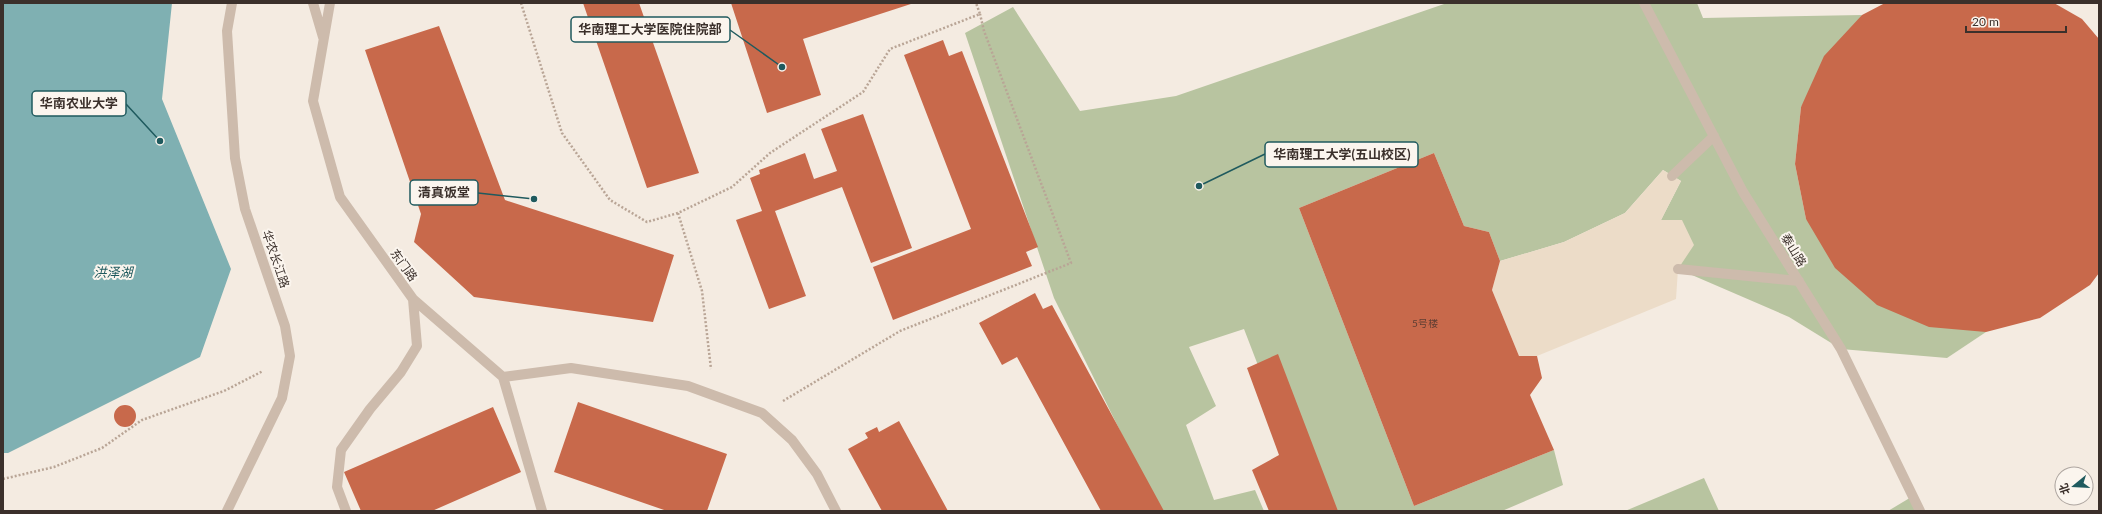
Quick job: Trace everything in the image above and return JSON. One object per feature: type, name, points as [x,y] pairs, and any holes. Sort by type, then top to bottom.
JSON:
[{"type":"street","name":"华农长江路","points":[[228,511],[282,398],[290,356],[285,326],[245,209],[235,158],[227,31],[232,3]]},
{"type":"street","points":[[313,3],[324,39]]},
{"type":"street","name":"东门路","points":[[330,3],[313,101],[340,197],[413,299],[502,377]]},
{"type":"street","name":"泰山路","points":[[1644,3],[1743,192],[1841,349],[1920,511]]},
{"type":"street","points":[[1672,176],[1714,136]]},
{"type":"street","points":[[1678,269],[1799,281]]},
{"type":"street","points":[[346,511],[337,487],[341,450],[370,409],[401,372],[417,346],[413,299]]},
{"type":"street","points":[[542,511],[502,377],[571,368],[688,386],[762,413],[792,440],[817,474],[836,511]]},
{"type":"path","points":[[521,3],[562,133],[610,200],[647,222],[678,213],[732,187],[770,153],[863,92],[890,49],[980,14]]},
{"type":"path","points":[[762,413],[900,331],[1071,263],[984,31],[976,3]]},
{"type":"path","points":[[678,213],[702,291],[714,396]]},
{"type":"path","points":[[3,479],[54,467],[102,448],[142,420],[224,392],[290,356]]},
{"type":"green space","points":[[1447,3],[1697,3],[1703,18],[1862,15],[1801,107],[1795,164],[1806,219],[1986,332],[1947,358],[1841,349],[1789,317],[1678,269],[1661,220],[1681,181],[1663,170],[1625,213],[1564,242],[1500,261],[1489,232],[1464,226],[1434,153],[1299,208],[1414,506],[1554,450],[1563,485],[1502,511],[1314,511],[1244,329],[1189,347],[1216,406],[1186,425],[1214,500],[1255,490],[1264,511],[1160,511],[1054,298],[965,33],[1013,7],[1080,111],[1176,96]]},
{"type":"green space","points":[[1704,478],[1719,511],[1625,511]]},
{"type":"green space","points":[[1913,496],[1920,511],[1888,511]]},
{"type":"shaded area","points":[[1663,170],[1681,181],[1661,220],[1682,220],[1694,245],[1678,269],[1676,299],[1537,356],[1519,356],[1492,290],[1500,261],[1564,242],[1625,213]]},
{"type":"water","name":"洪泽湖","points":[[3,3],[172,3],[162,99],[231,269],[200,357],[8,453],[3,453]]},
{"type":"building","points":[[583,3],[639,3],[699,173],[647,188]]},
{"type":"building","points":[[731,3],[914,3],[803,39],[821,95],[767,113]]},
{"type":"building","points":[[1885,3],[2054,3],[2082,19],[2099,39],[2099,273],[2090,285],[2040,318],[1986,332],[1929,327],[1877,305],[1835,268],[1806,219],[1795,164],[1801,107],[1824,56],[1862,15]]},
{"type":"building","points":[[439,26],[505,200],[674,255],[653,322],[474,297],[414,242],[421,214],[365,50]]},
{"type":"building","points":[[943,40],[949,56],[962,51],[1038,247],[1026,252],[1032,266],[893,320],[873,267],[971,229],[904,55]]},
{"type":"building","points":[[863,114],[912,248],[871,263],[842,187],[775,211],[806,296],[769,309],[736,220],[762,211],[750,178],[760,174],[759,170],[805,153],[814,179],[837,171],[821,129]]},
{"type":"building","points":[[1434,153],[1464,226],[1489,232],[1500,261],[1492,290],[1519,356],[1537,356],[1542,378],[1530,395],[1554,450],[1414,506],[1299,208]]},
{"type":"building","points":[[1035,293],[1043,309],[1052,305],[1164,511],[1101,511],[1017,357],[1002,365],[979,323]]},
{"type":"building","points":[[1278,354],[1338,511],[1269,511],[1252,470],[1279,455],[1247,368]]},
{"type":"building","points":[[578,402],[727,454],[707,511],[667,511],[554,472]]},
{"type":"building","points":[[121,405],[129,405],[136,412],[136,420],[129,427],[121,427],[114,420],[114,412]]},
{"type":"building","points":[[493,407],[521,472],[432,511],[361,511],[344,472]]},
{"type":"building","points":[[899,421],[948,511],[882,511],[848,449],[868,438],[865,433],[877,427],[879,432]]},
{"type":"place","name":"华南理工大学医院住院部","points":[[782,67]]},
{"type":"place","name":"华南农业大学","points":[[160,141]]},
{"type":"place","name":"华南理工大学(五山校区)","points":[[1199,186]]},
{"type":"place","name":"清真饭堂","points":[[534,199]]}]
